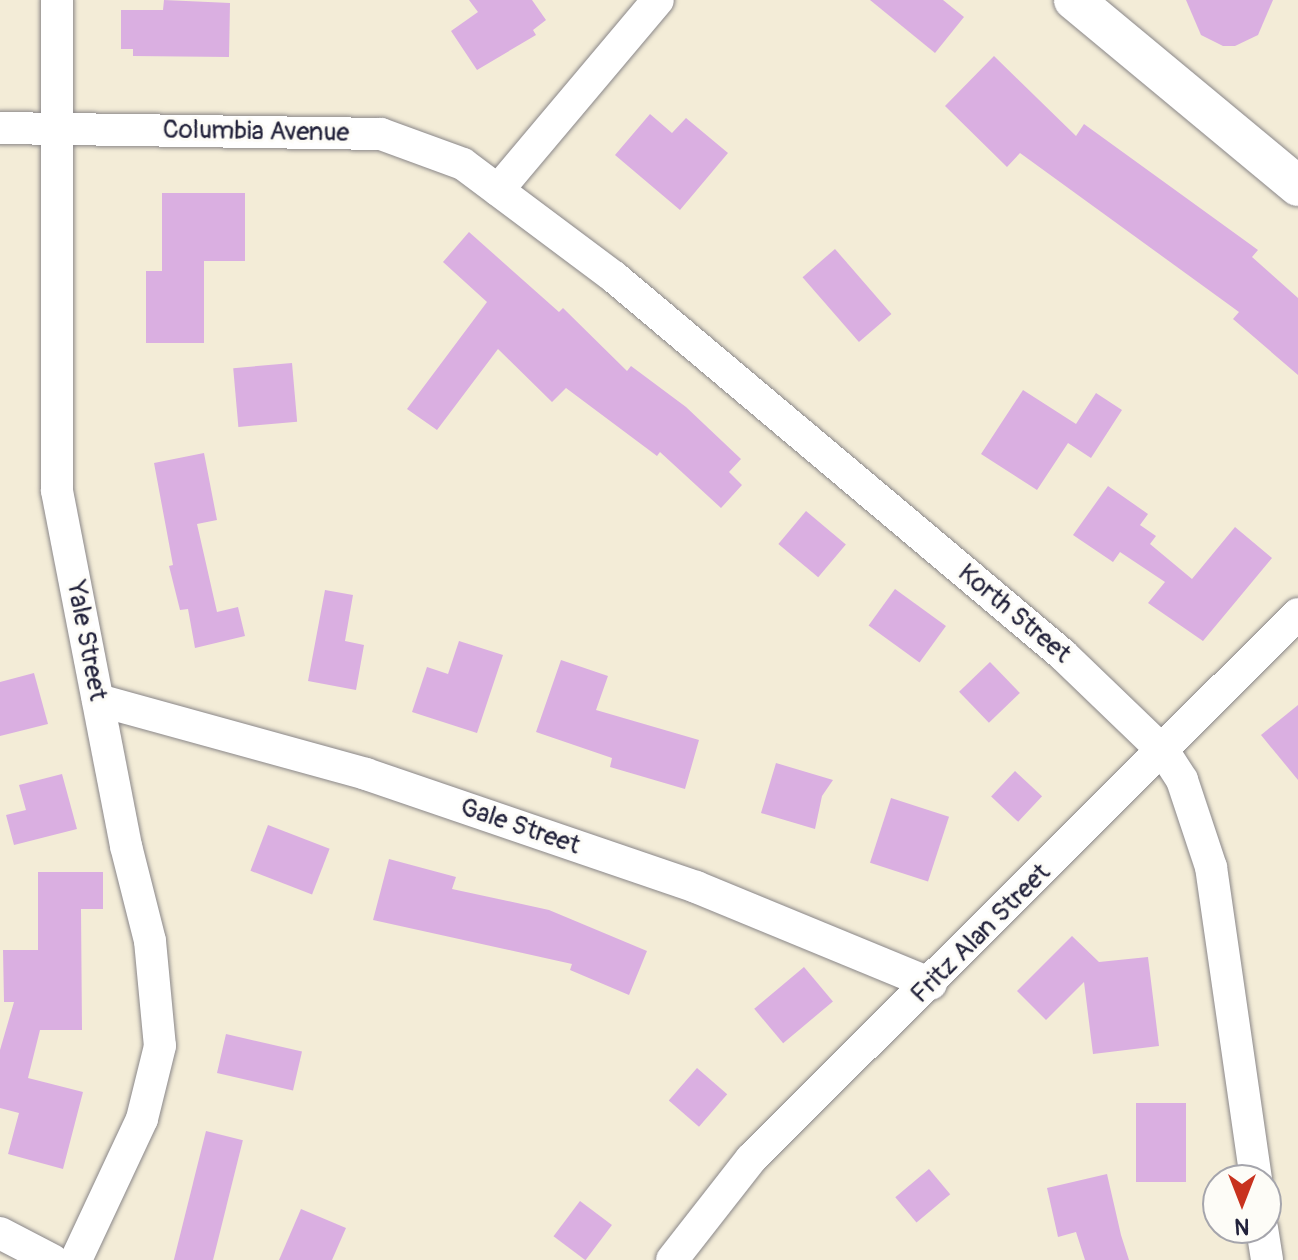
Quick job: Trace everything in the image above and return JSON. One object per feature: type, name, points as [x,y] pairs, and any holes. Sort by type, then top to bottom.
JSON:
[{"type":"street","name":"Yale Street","points":[[57,0],[54,129],[57,491],[150,941],[160,1046],[142,1119],[76,1260]]},
{"type":"street","points":[[507,197],[658,0]]},
{"type":"street","points":[[1074,0],[1298,186]]},
{"type":"street","name":"Columbia Avenue","points":[[0,128],[381,134],[438,152],[507,197]]},
{"type":"street","name":"Korth Street","points":[[507,197],[614,277],[1062,654],[1164,752],[1182,780],[1211,867],[1254,1164]]},
{"type":"street","name":"Fritz Alan Street","points":[[672,1260],[751,1159],[1164,752],[1298,614]]},
{"type":"street","name":"Gale Street","points":[[98,700],[366,774],[696,887],[931,984]]},
{"type":"street","points":[[0,1233],[52,1260]]},
{"type":"building","points":[[164,0],[230,3],[229,57],[133,56],[133,49],[121,49],[121,10],[163,10]]},
{"type":"building","points":[[469,0],[532,0],[546,20],[533,30],[536,35],[477,70],[451,31],[478,12]]},
{"type":"building","points":[[870,0],[943,0],[964,17],[935,53]]},
{"type":"building","points":[[1186,0],[1273,0],[1258,35],[1235,46],[1223,46],[1201,35]]},
{"type":"building","points":[[994,56],[1076,136],[1084,124],[1258,250],[1252,257],[1298,298],[1298,375],[1233,319],[1239,312],[1020,153],[1007,167],[945,106]]},
{"type":"building","points":[[650,114],[672,133],[686,118],[728,153],[680,210],[615,155]]},
{"type":"building","points":[[162,193],[245,193],[245,261],[204,261],[204,343],[146,343],[146,271],[162,271]]},
{"type":"building","points":[[469,232],[559,312],[563,308],[627,371],[631,366],[686,407],[741,459],[729,472],[742,485],[721,508],[660,452],[657,456],[566,388],[552,402],[498,349],[437,430],[407,409],[487,302],[443,262]]},
{"type":"building","points":[[835,249],[891,314],[859,342],[803,277]]},
{"type":"building","points":[[292,363],[297,422],[238,427],[233,368]]},
{"type":"building","points":[[1023,390],[1076,424],[1096,393],[1122,410],[1091,458],[1068,443],[1037,490],[981,454]]},
{"type":"building","points":[[204,453],[217,520],[197,524],[217,612],[238,607],[245,636],[195,648],[188,609],[180,610],[169,566],[173,565],[154,463]]},
{"type":"building","points":[[1108,486],[1148,514],[1140,525],[1156,536],[1150,544],[1192,579],[1235,527],[1272,558],[1203,641],[1148,603],[1165,582],[1120,552],[1113,562],[1073,535]]},
{"type":"building","points":[[806,511],[846,544],[818,577],[778,544]]},
{"type":"building","points":[[895,589],[946,626],[920,662],[869,625]]},
{"type":"building","points":[[325,590],[353,595],[345,641],[364,645],[356,690],[308,681]]},
{"type":"building","points":[[459,641],[503,655],[477,733],[412,712],[427,667],[448,674]]},
{"type":"building","points":[[561,660],[608,676],[596,710],[699,740],[685,789],[610,767],[612,758],[536,732]]},
{"type":"building","points":[[990,662],[1020,693],[989,723],[959,692]]},
{"type":"building","points":[[34,673],[48,724],[0,736],[0,682]]},
{"type":"building","points":[[1298,705],[1298,780],[1261,735]]},
{"type":"building","points":[[776,763],[833,780],[822,796],[815,829],[761,813]]},
{"type":"building","points":[[1015,771],[1042,796],[1018,822],[991,797]]},
{"type":"building","points":[[62,774],[77,829],[14,845],[6,815],[26,810],[19,785]]},
{"type":"building","points":[[891,798],[949,817],[928,882],[870,863]]},
{"type":"building","points":[[268,825],[330,849],[312,894],[250,871]]},
{"type":"building","points":[[389,859],[456,877],[452,889],[549,910],[647,951],[629,995],[570,970],[572,964],[373,920]]},
{"type":"building","points":[[38,872],[103,872],[103,909],[81,909],[82,1030],[40,1030],[28,1078],[83,1092],[63,1169],[8,1154],[19,1113],[0,1108],[0,1050],[14,1002],[4,1002],[3,950],[38,950]]},
{"type":"building","points":[[1072,936],[1099,962],[1148,957],[1159,1046],[1093,1054],[1084,982],[1046,1020],[1017,991]]},
{"type":"building","points":[[804,967],[833,1001],[783,1043],[754,1009]]},
{"type":"building","points":[[226,1034],[302,1052],[293,1091],[217,1073]]},
{"type":"building","points":[[697,1068],[727,1094],[699,1127],[669,1100]]},
{"type":"building","points":[[1136,1103],[1186,1103],[1186,1182],[1136,1182]]},
{"type":"building","points":[[206,1131],[243,1140],[213,1260],[174,1260]]},
{"type":"building","points":[[929,1169],[950,1194],[917,1223],[895,1197]]},
{"type":"building","points":[[1107,1174],[1129,1260],[1085,1260],[1076,1232],[1058,1237],[1047,1188]]},
{"type":"building","points":[[580,1201],[612,1225],[586,1260],[554,1236]]},
{"type":"building","points":[[301,1209],[346,1228],[332,1260],[279,1260]]}]
